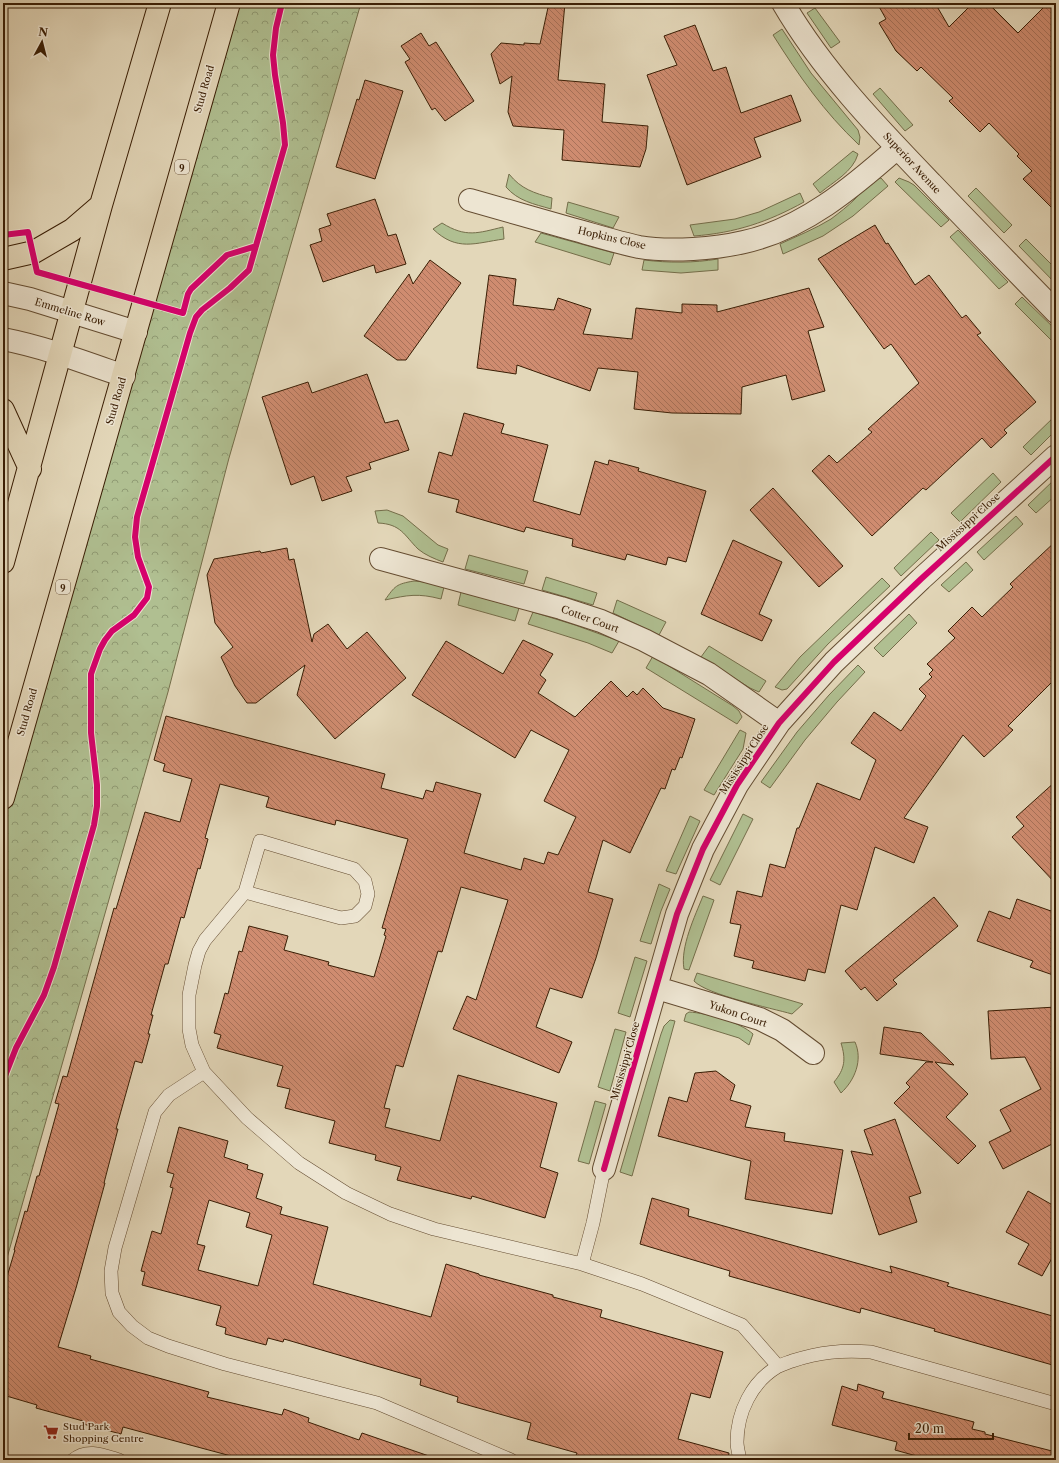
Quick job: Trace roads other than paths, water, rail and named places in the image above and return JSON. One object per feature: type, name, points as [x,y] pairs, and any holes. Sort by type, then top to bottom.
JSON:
[{"type":"highway","points":[[3,562],[30,469],[101,206],[160,3]]},
{"type":"highway","name":"Stud Road","points":[[3,798],[124,376],[228,3]]},
{"type":"highway","points":[[3,258],[34,252],[72,230],[101,206]]},
{"type":"highway","points":[[3,410],[30,469]]},
{"type":"street","name":"Superior Avenue","points":[[783,3],[798,29],[827,70],[897,148],[1056,312]]},
{"type":"street","name":"Hopkins Close","points":[[470,200],[640,247],[675,250],[713,248],[745,242],[772,234],[798,221],[824,206],[874,168],[897,148]]},
{"type":"street","name":"Emmeline Row","points":[[3,293],[30,299],[136,332]]},
{"type":"street","points":[[3,339],[60,354],[124,376]]},
{"type":"street","name":"Mississippi Close","points":[[604,1169],[677,914],[703,849],[737,785],[780,723],[834,662],[921,578],[1056,456]]},
{"type":"street","name":"Cotter Court","points":[[381,559],[561,608],[608,624],[644,640],[710,674],[780,723]]},
{"type":"street","name":"Yukon Court","points":[[657,988],[760,1019],[782,1030],[813,1053]]},
{"type":"lane","points":[[245,892],[341,918],[355,916],[365,906],[368,894],[365,881],[354,868],[260,841],[245,892],[205,940],[199,951],[189,995],[189,1029],[192,1046],[204,1072],[247,1118],[299,1163],[346,1193],[390,1214],[434,1228],[582,1264],[642,1284],[742,1325],[778,1366]]},
{"type":"lane","points":[[204,1072],[169,1095],[154,1112],[115,1248],[111,1270],[112,1293],[119,1312],[132,1326],[148,1338],[168,1346],[225,1364],[377,1402],[511,1460]]},
{"type":"lane","points":[[582,1264],[593,1223],[604,1169]]},
{"type":"lane","points":[[740,1460],[737,1442],[739,1423],[745,1404],[760,1381],[778,1366],[821,1353],[845,1350],[871,1352],[1056,1404]]},
{"type":"lane","points":[[73,1460],[79,1455],[85,1453],[97,1454],[120,1460]]},
{"type":"place","name":"Stud Park Shopping Centre","points":[[51,1432]]}]
